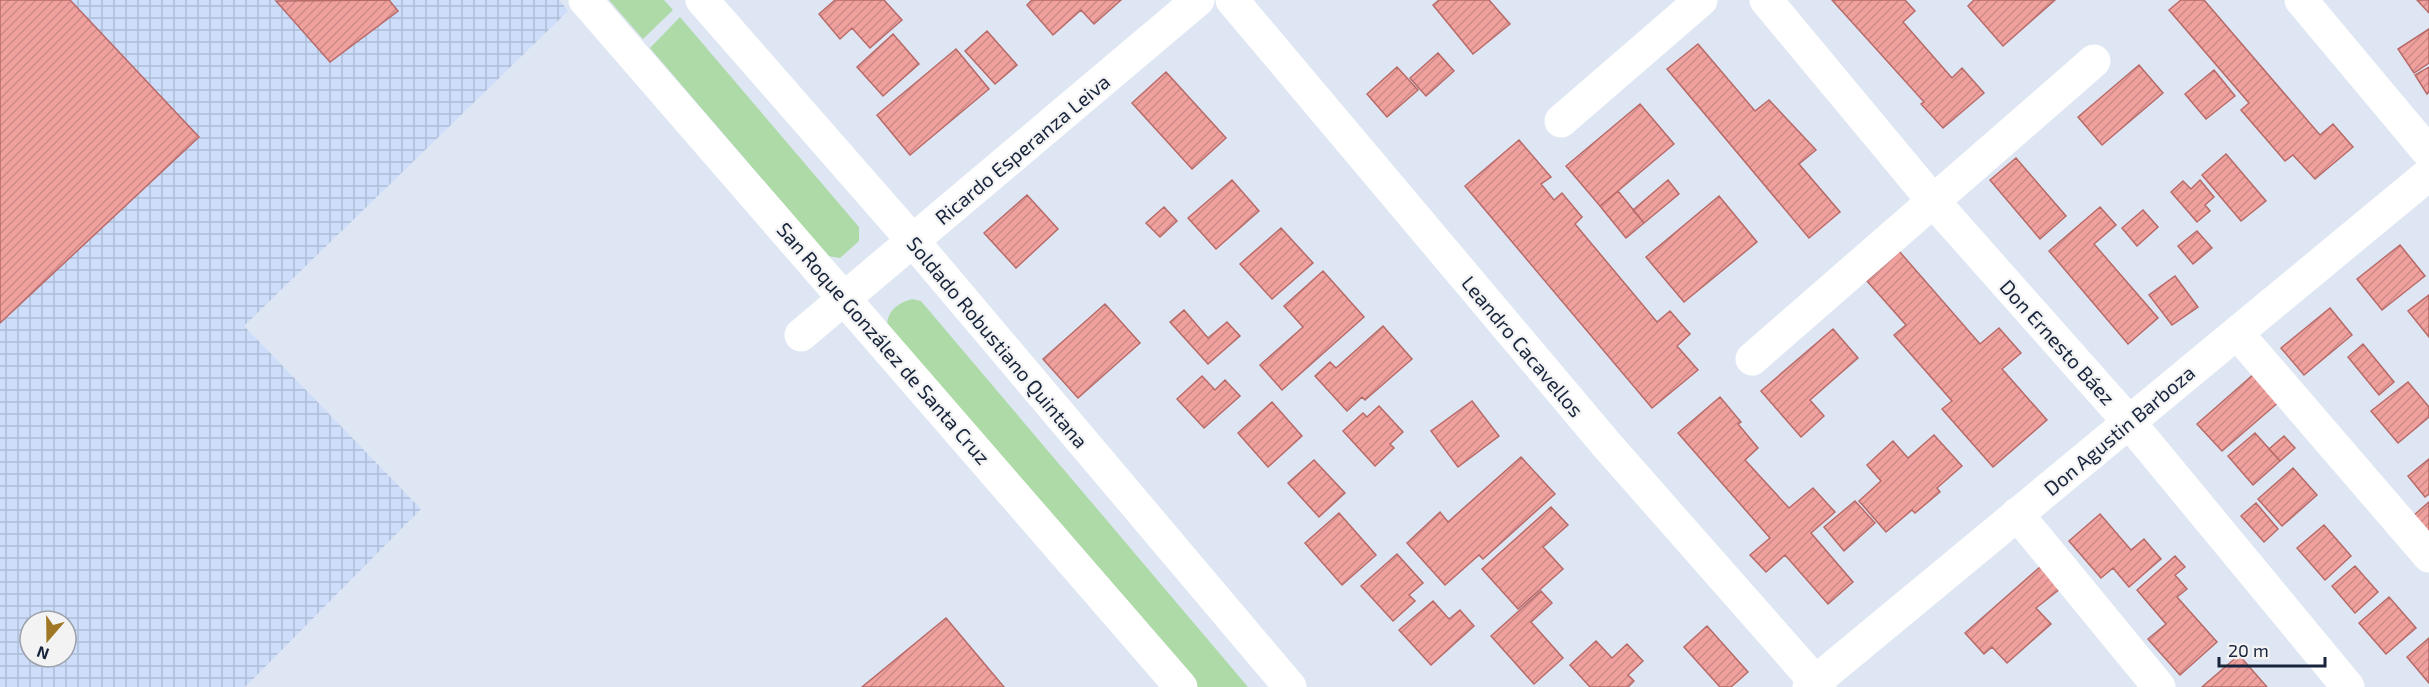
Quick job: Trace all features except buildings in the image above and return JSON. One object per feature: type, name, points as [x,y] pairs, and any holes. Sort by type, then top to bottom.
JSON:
[{"type":"street","name":"San Roque González de Santa Cruz","points":[[585,0],[846,298],[1181,687]]},
{"type":"street","name":"Soldado Robustiano Quintana","points":[[702,0],[913,241],[1290,687]]},
{"type":"street","name":"Ricardo Esperanza Leiva","points":[[801,335],[1198,0]]},
{"type":"street","name":"Leandro Cacavellos","points":[[1232,0],[1606,444],[1814,685]]},
{"type":"street","points":[[1561,121],[1701,0]]},
{"type":"street","name":"Don Ernesto Báez","points":[[1766,0],[1934,202],[2129,422],[2348,687]]},
{"type":"street","points":[[2301,0],[2429,153]]},
{"type":"street","points":[[1752,359],[2094,61]]},
{"type":"street","name":"Don Agustin Barboza","points":[[1814,685],[2429,174]]},
{"type":"street","points":[[2236,333],[2429,556]]},
{"type":"street","points":[[2017,514],[2159,687]]},
{"type":"shaded area","points":[[0,0],[559,0],[568,11],[244,326],[421,509],[245,687],[0,687]]},
{"type":"green space","points":[[609,0],[664,0],[673,10],[643,39]]},
{"type":"green space","points":[[680,17],[859,227],[859,241],[840,258],[828,256],[650,48]]},
{"type":"green space","points":[[912,299],[921,301],[1248,687],[1195,687],[887,328],[887,322],[894,309],[901,303]]}]
